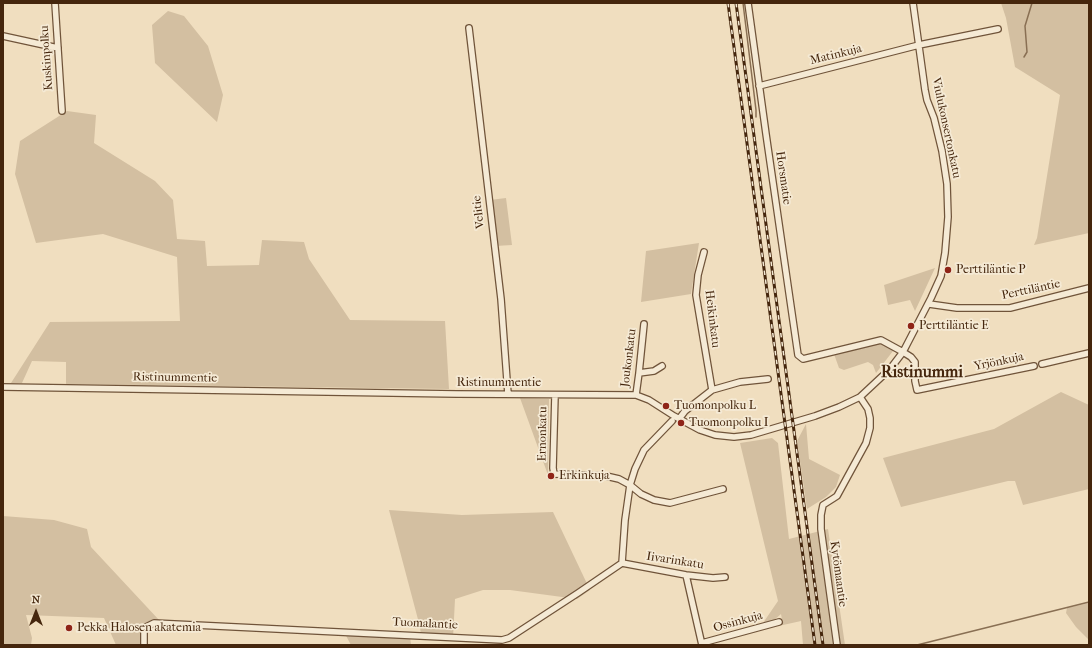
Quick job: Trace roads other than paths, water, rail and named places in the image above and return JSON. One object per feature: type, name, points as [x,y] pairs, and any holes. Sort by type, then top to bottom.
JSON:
[{"type":"street","name":"Kuskinpolku","points":[[55,3],[62,111]]},
{"type":"street","name":"Horsmatie","points":[[748,3],[798,356],[803,359],[881,340],[903,352]]},
{"type":"street","name":"Viulukonsertonkatu","points":[[913,3],[925,90],[942,151],[947,184],[948,217],[945,253],[941,276],[929,304]]},
{"type":"street","name":"Velitie","points":[[468,28],[501,299],[508,394]]},
{"type":"street","name":"Matinkuja","points":[[759,86],[919,45],[998,29]]},
{"type":"street","points":[[3,36],[58,48]]},
{"type":"street","name":"Heikinkatu","points":[[704,252],[698,275],[696,295],[712,390]]},
{"type":"street","name":"Perttiläntie","points":[[929,304],[957,308],[1010,308],[1089,288]]},
{"type":"street","name":"Ristinummentie","points":[[3,387],[636,395],[650,400],[700,430],[715,435],[734,437],[751,435],[815,416],[860,397],[890,369],[903,352],[929,304]]},
{"type":"street","name":"Joukonkatu","points":[[636,395],[640,373],[644,324]]},
{"type":"street","name":"Yrjönkuja","points":[[903,352],[911,357],[915,362],[915,381],[917,390],[1034,366]]},
{"type":"street","points":[[1042,364],[1089,353]]},
{"type":"street","points":[[640,373],[654,370],[662,366]]},
{"type":"street","points":[[679,418],[685,411],[712,390],[740,382],[768,379]]},
{"type":"street","name":"Ernonkatu","points":[[554,395],[554,474],[606,476],[619,479],[630,485]]},
{"type":"street","name":"Kytömaantie","points":[[837,645],[821,529],[821,515],[823,505],[837,496],[866,443],[870,428],[870,418],[868,409],[860,397]]},
{"type":"street","points":[[622,563],[625,520],[630,485],[644,450],[672,421]]},
{"type":"street","points":[[630,485],[641,494],[654,500],[670,503],[723,489]]},
{"type":"street","name":"Iivarinkatu","points":[[622,563],[686,575],[713,578],[724,577]]},
{"type":"street","name":"Tuomalantie","points":[[144,645],[144,632],[146,627],[154,623],[502,640],[509,638],[622,563]]},
{"type":"street","points":[[686,575],[702,644]]},
{"type":"street","name":"Ossinkuja","points":[[702,644],[779,622]]},
{"type":"waterway","points":[[743,3],[756,117]]},
{"type":"waterway","points":[[1024,57],[1027,52],[1025,26],[1032,3]]},
{"type":"waterway","points":[[917,645],[1089,602]]},
{"type":"railway","points":[[728,3],[815,645]]},
{"type":"railway","points":[[736,3],[823,645]]},
{"type":"place","name":"Perttiläntie P","points":[[948,270]]},
{"type":"place","name":"Perttiläntie E","points":[[911,326]]},
{"type":"place","name":"Tuomonpolku L","points":[[666,406]]},
{"type":"place","name":"Tuomonpolku I","points":[[681,423]]},
{"type":"place","name":"Erkinkuja","points":[[551,476]]},
{"type":"place","name":"Pekka Halosen akatemia","points":[[69,628]]},
{"type":"district","name":"Ristinummi","points":[[922,373]]}]
